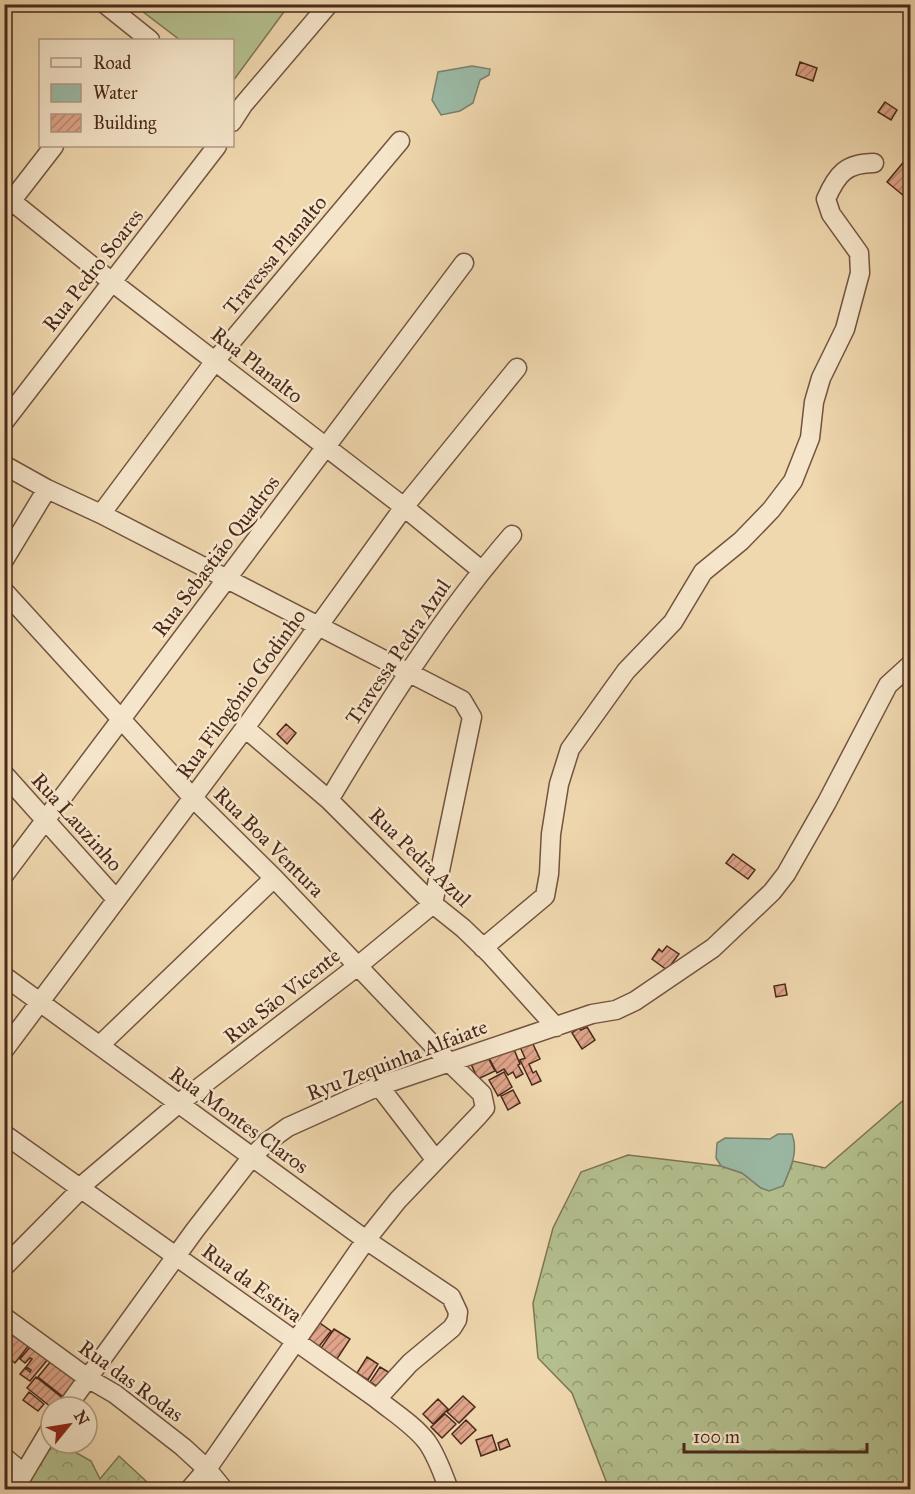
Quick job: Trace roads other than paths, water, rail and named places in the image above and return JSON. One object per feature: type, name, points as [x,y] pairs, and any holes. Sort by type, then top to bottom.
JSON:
[{"type":"street","points":[[105,4],[141,38]]},
{"type":"street","points":[[238,101],[325,6]]},
{"type":"street","name":"Travessa Planalto","points":[[101,514],[215,361],[400,141]]},
{"type":"street","points":[[7,202],[53,147]]},
{"type":"street","name":"Rua Pedro Soares","points":[[4,422],[216,147]]},
{"type":"street","points":[[483,948],[545,896],[559,784],[570,749],[626,671],[673,622],[703,572],[741,541],[793,481],[810,438],[814,402],[821,378],[845,329],[860,273],[859,253],[831,214],[826,199],[841,174],[859,163],[874,163]]},
{"type":"street","name":"Rua Planalto","points":[[7,202],[404,507],[482,570]]},
{"type":"street","name":"Rua Sebastião Quadros","points":[[4,875],[464,263]]},
{"type":"street","name":"Rua Filogônio Godinho","points":[[4,1050],[245,728],[404,507],[517,368]]},
{"type":"street","points":[[4,465],[462,700],[472,717],[471,726],[433,904]]},
{"type":"street","points":[[4,560],[47,489]]},
{"type":"street","name":"Travessa Pedra Azul","points":[[329,800],[365,739],[409,673],[482,570],[512,535]]},
{"type":"street","name":"Rua Boa Ventura","points":[[4,591],[193,798],[359,965],[449,1062],[482,1094],[485,1108],[435,1160]]},
{"type":"street","name":"Ryu Zequinha Alfaiate","points":[[76,1395],[176,1256],[251,1158],[267,1142],[288,1127],[380,1086],[592,1014],[616,1010],[635,1001],[713,948],[772,892],[786,874],[827,802],[888,685],[910,665]]},
{"type":"street","name":"Rua Pedra Azul","points":[[245,728],[329,800],[433,904],[483,948],[556,1027]]},
{"type":"street","name":"Rua Lauzinho","points":[[4,774],[116,899]]},
{"type":"street","points":[[100,1045],[274,878]]},
{"type":"street","name":"Rua São Vicente","points":[[4,1267],[76,1194],[79,1188],[178,1104],[359,965],[433,904]]},
{"type":"street","name":"Rua Montes Claros","points":[[4,976],[251,1158],[451,1297],[458,1312],[457,1320],[452,1328],[410,1363],[377,1399]]},
{"type":"street","points":[[189,1490],[207,1469],[366,1240],[398,1200],[435,1160],[380,1086]]},
{"type":"street","name":"Rua da Estiva","points":[[4,1134],[377,1399],[427,1442],[449,1490]]},
{"type":"street","name":"Rua das Rodas","points":[[4,1317],[89,1379],[124,1401],[183,1447],[207,1469],[224,1490]]},
{"type":"street","points":[[14,1490],[39,1447]]},
{"type":"street","points":[[4,1457],[23,1473]]},
{"type":"water","points":[[472,66],[490,69],[489,75],[480,80],[473,103],[460,111],[441,115],[432,100],[438,72]]},
{"type":"water","points":[[778,1134],[792,1134],[795,1147],[793,1160],[783,1186],[769,1191],[761,1188],[742,1173],[721,1166],[716,1158],[717,1143],[725,1138],[770,1139]]}]
